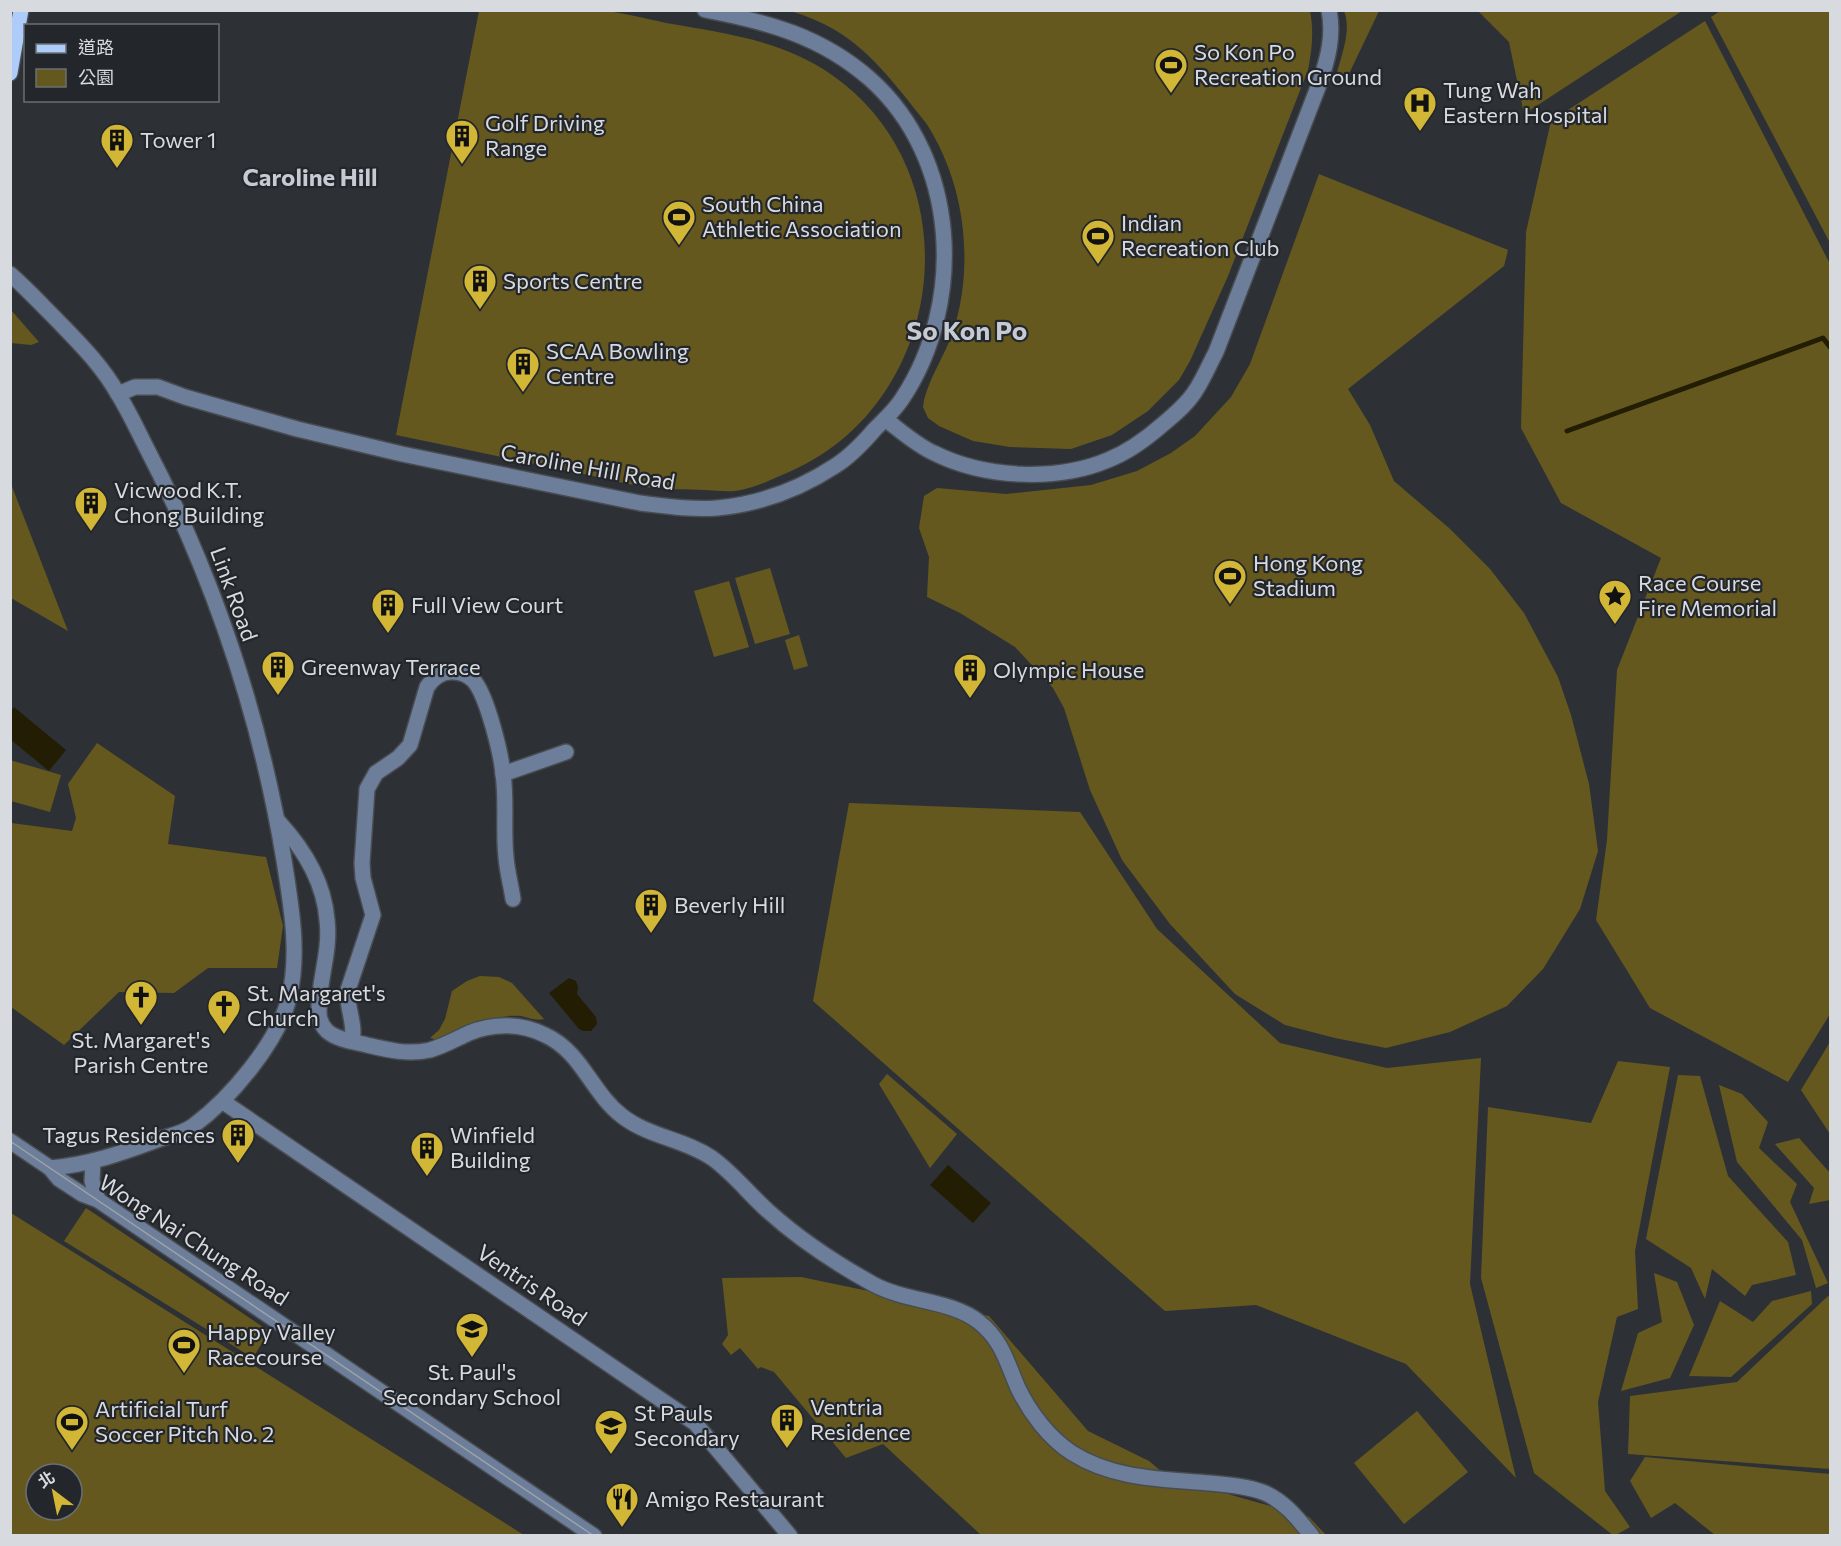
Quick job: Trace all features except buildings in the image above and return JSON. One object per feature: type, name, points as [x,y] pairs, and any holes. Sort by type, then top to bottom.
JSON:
[{"type":"main road","points":[[10,73],[21,10]]},
{"type":"street","name":"Caroline Hill Road","points":[[118,394],[135,387],[158,387],[185,398],[297,429],[402,454],[640,503],[670,507],[716,508],[780,494],[837,465],[858,448],[885,419],[901,400],[920,367],[937,319],[942,295],[945,249],[936,188],[922,152],[900,114],[871,80],[840,56],[783,28],[705,10]]},
{"type":"street","points":[[885,419],[933,453],[962,464],[1008,474],[1036,474],[1065,471],[1108,460],[1143,440],[1173,416],[1195,392],[1216,352],[1317,93],[1331,43],[1332,28],[1329,10]]},
{"type":"street","points":[[12,274],[83,345],[97,361],[118,394]]},
{"type":"street","name":"Link Road","points":[[50,1168],[72,1166],[106,1158],[191,1128],[222,1101],[255,1062],[277,1031],[289,998],[296,950],[278,821],[256,725],[218,611],[178,510],[118,394]]},
{"type":"street","points":[[352,1041],[355,1030],[347,1002],[348,990],[373,915],[363,878],[362,863],[367,789],[376,773],[398,758],[410,745],[423,696],[432,679],[440,674],[459,672],[475,682],[494,732],[503,774],[506,857],[513,898]]},
{"type":"street","points":[[503,774],[566,752]]},
{"type":"street","points":[[278,821],[306,855],[323,896],[328,941],[319,1006],[320,1020],[325,1030],[352,1041],[395,1052],[421,1052],[488,1028],[516,1026],[534,1030],[551,1038],[568,1050],[583,1067],[601,1095],[616,1112],[641,1128],[683,1142],[711,1157],[782,1223],[870,1282],[913,1299],[960,1310],[975,1318],[1000,1344],[1017,1386],[1037,1419],[1054,1439],[1072,1452],[1105,1469],[1128,1474],[1236,1486],[1266,1494],[1289,1510],[1311,1536]]},
{"type":"street","name":"Ventris Road","points":[[222,1101],[695,1423],[789,1536]]},
{"type":"street","name":"Wong Nai Chung Road","points":[[10,1141],[50,1168],[59,1179],[82,1194],[98,1200],[594,1536]]},
{"type":"street","points":[[93,1161],[92,1181],[98,1200]]},
{"type":"green space","name":"South China Athletic Association","points":[[598,10],[752,40],[813,63],[832,75],[878,118],[908,170],[923,227],[923,286],[910,343],[882,395],[842,440],[789,472],[749,488],[727,491],[644,487],[396,435],[479,11]]},
{"type":"green space","points":[[790,11],[1310,11],[1312,40],[1308,70],[1228,276],[1190,361],[1179,380],[1148,411],[1112,435],[1071,449],[1010,447],[973,441],[939,426],[928,418],[923,407],[924,400],[953,332],[964,279],[962,225],[950,171],[926,123],[868,55],[834,29]]},
{"type":"green space","points":[[1344,11],[1379,11],[1346,80],[1336,76],[1346,35]]},
{"type":"green space","points":[[1478,11],[1682,11],[1524,114],[1509,42]]},
{"type":"green space","points":[[1720,11],[1830,11],[1830,243],[1711,17]]},
{"type":"green space","points":[[1705,21],[1830,264],[1830,1014],[1788,1082],[1650,1008],[1596,920],[1607,840],[1617,670],[1661,558],[1561,503],[1521,428],[1526,232],[1551,121]]},
{"type":"green space","name":"Hong Kong Stadium","points":[[1319,174],[1508,250],[1504,266],[1348,389],[1370,425],[1394,481],[1449,528],[1490,569],[1524,613],[1558,677],[1571,715],[1589,784],[1598,851],[1580,909],[1543,969],[1507,1006],[1450,1032],[1386,1048],[1285,1025],[1235,994],[1170,924],[1122,860],[1090,790],[1064,708],[1053,688],[1015,647],[960,613],[927,597],[929,557],[919,528],[924,496],[937,488],[1006,494],[1091,485],[1137,471],[1171,453],[1195,436],[1231,397],[1250,364]]},
{"type":"green space","points":[[10,310],[39,342],[31,345],[11,343]]},
{"type":"green space","points":[[11,484],[68,631],[11,598]]},
{"type":"green space","points":[[770,568],[790,634],[755,644],[735,578]]},
{"type":"green space","points":[[729,581],[749,647],[714,657],[694,591]]},
{"type":"green space","points":[[799,635],[808,666],[794,670],[785,640]]},
{"type":"green space","points":[[97,743],[175,796],[168,844],[266,857],[283,926],[277,968],[208,968],[174,993],[119,992],[64,1045],[11,1007],[11,823],[72,831],[76,818],[68,784]]},
{"type":"green space","points":[[10,760],[61,775],[50,812],[11,801]]},
{"type":"green space","points":[[849,803],[1080,812],[1157,929],[1280,1043],[1387,1068],[1481,1058],[1470,1284],[1516,1478],[1406,1364],[1256,1305],[1165,1311],[813,1001]]},
{"type":"green space","points":[[480,976],[499,977],[512,983],[544,1019],[521,1016],[504,1017],[445,1039],[430,1038],[439,1030],[445,1019],[452,991]]},
{"type":"green space","points":[[1830,1042],[1830,1134],[1801,1090]]},
{"type":"green space","points":[[1618,1061],[1670,1067],[1635,1251],[1638,1309],[1617,1317],[1598,1402],[1605,1491],[1630,1527],[1614,1536],[1534,1473],[1481,1278],[1488,1107],[1591,1123]]},
{"type":"green space","points":[[887,1074],[957,1134],[930,1168],[879,1084]]},
{"type":"green space","points":[[1678,1075],[1700,1076],[1728,1176],[1788,1242],[1796,1275],[1752,1285],[1745,1296],[1712,1269],[1705,1299],[1691,1268],[1646,1239]]},
{"type":"green space","points":[[1719,1085],[1742,1094],[1768,1122],[1759,1148],[1797,1184],[1790,1202],[1828,1283],[1816,1288],[1802,1240],[1737,1162]]},
{"type":"green space","points":[[1799,1138],[1830,1173],[1830,1200],[1809,1204],[1814,1188],[1775,1144]]},
{"type":"green space","points":[[86,1208],[269,1331],[253,1358],[64,1241]]},
{"type":"green space","points":[[10,1213],[11,1213],[524,1535],[11,1535]]},
{"type":"green space","points":[[1654,1273],[1677,1282],[1694,1325],[1670,1378],[1621,1391],[1638,1333],[1662,1322]]},
{"type":"green space","points":[[801,1277],[989,1316],[1088,1431],[1149,1461],[1168,1477],[1309,1517],[1326,1535],[981,1535],[883,1444],[846,1458],[774,1372],[761,1367],[758,1369],[740,1348],[731,1355],[722,1344],[728,1335],[722,1278]]},
{"type":"green space","points":[[1811,1291],[1812,1304],[1731,1377],[1689,1376],[1720,1301],[1753,1322],[1772,1301]]},
{"type":"green space","points":[[1828,1296],[1830,1297],[1830,1469],[1628,1454],[1630,1396],[1737,1382]]},
{"type":"green space","points":[[1417,1411],[1468,1472],[1404,1524],[1354,1463]]},
{"type":"green space","points":[[1645,1457],[1830,1474],[1830,1535],[1715,1535],[1675,1503],[1651,1518],[1630,1481]]},
{"type":"shaded area","points":[[14,707],[66,750],[49,771],[11,740],[11,711]]},
{"type":"shaded area","points":[[569,978],[576,981],[577,994],[596,1017],[597,1024],[591,1031],[579,1029],[549,993]]},
{"type":"shaded area","points":[[948,1165],[991,1203],[973,1223],[930,1185]]},
{"type":"waterway","points":[[1567,431],[1823,338],[1830,347]]},
{"type":"tram line","points":[[10,1141],[594,1536]]},
{"type":"place","name":"So Kon Po Recreation Ground","points":[[1171,94]]},
{"type":"place","name":"Tung Wah Eastern Hospital","points":[[1420,132]]},
{"type":"place","name":"Golf Driving Range","points":[[462,165]]},
{"type":"place","name":"Tower 1","points":[[117,169]]},
{"type":"place","name":"South China Athletic Association","points":[[679,246]]},
{"type":"place","name":"Indian Recreation Club","points":[[1098,265]]},
{"type":"place","name":"Sports Centre","points":[[480,310]]},
{"type":"place","name":"SCAA Bowling Centre","points":[[523,393]]},
{"type":"place","name":"Vicwood K.T. Chong Building","points":[[91,532]]},
{"type":"place","name":"Hong Kong Stadium","points":[[1230,605]]},
{"type":"place","name":"Race Course Fire Memorial","points":[[1615,625]]},
{"type":"place","name":"Full View Court","points":[[388,634]]},
{"type":"place","name":"Greenway Terrace","points":[[278,696]]},
{"type":"place","name":"Olympic House","points":[[970,699]]},
{"type":"place","name":"Beverly Hill","points":[[651,934]]},
{"type":"place","name":"St. Margaret's Parish Centre","points":[[141,1026]]},
{"type":"place","name":"St. Margaret's Church","points":[[224,1035]]},
{"type":"place","name":"Tagus Residences","points":[[238,1164]]},
{"type":"place","name":"Winfield Building","points":[[427,1177]]},
{"type":"place","name":"St. Paul's Secondary School","points":[[472,1358]]},
{"type":"place","name":"Happy Valley Racecourse","points":[[184,1374]]},
{"type":"place","name":"Ventria Residence","points":[[787,1449]]},
{"type":"place","name":"Artificial Turf Soccer Pitch No. 2","points":[[72,1451]]},
{"type":"place","name":"St Pauls Secondary","points":[[611,1455]]},
{"type":"place","name":"Amigo Restaurant","points":[[622,1528]]},
{"type":"district","name":"Caroline Hill","points":[[310,178]]},
{"type":"district","name":"So Kon Po","points":[[967,331]]}]
